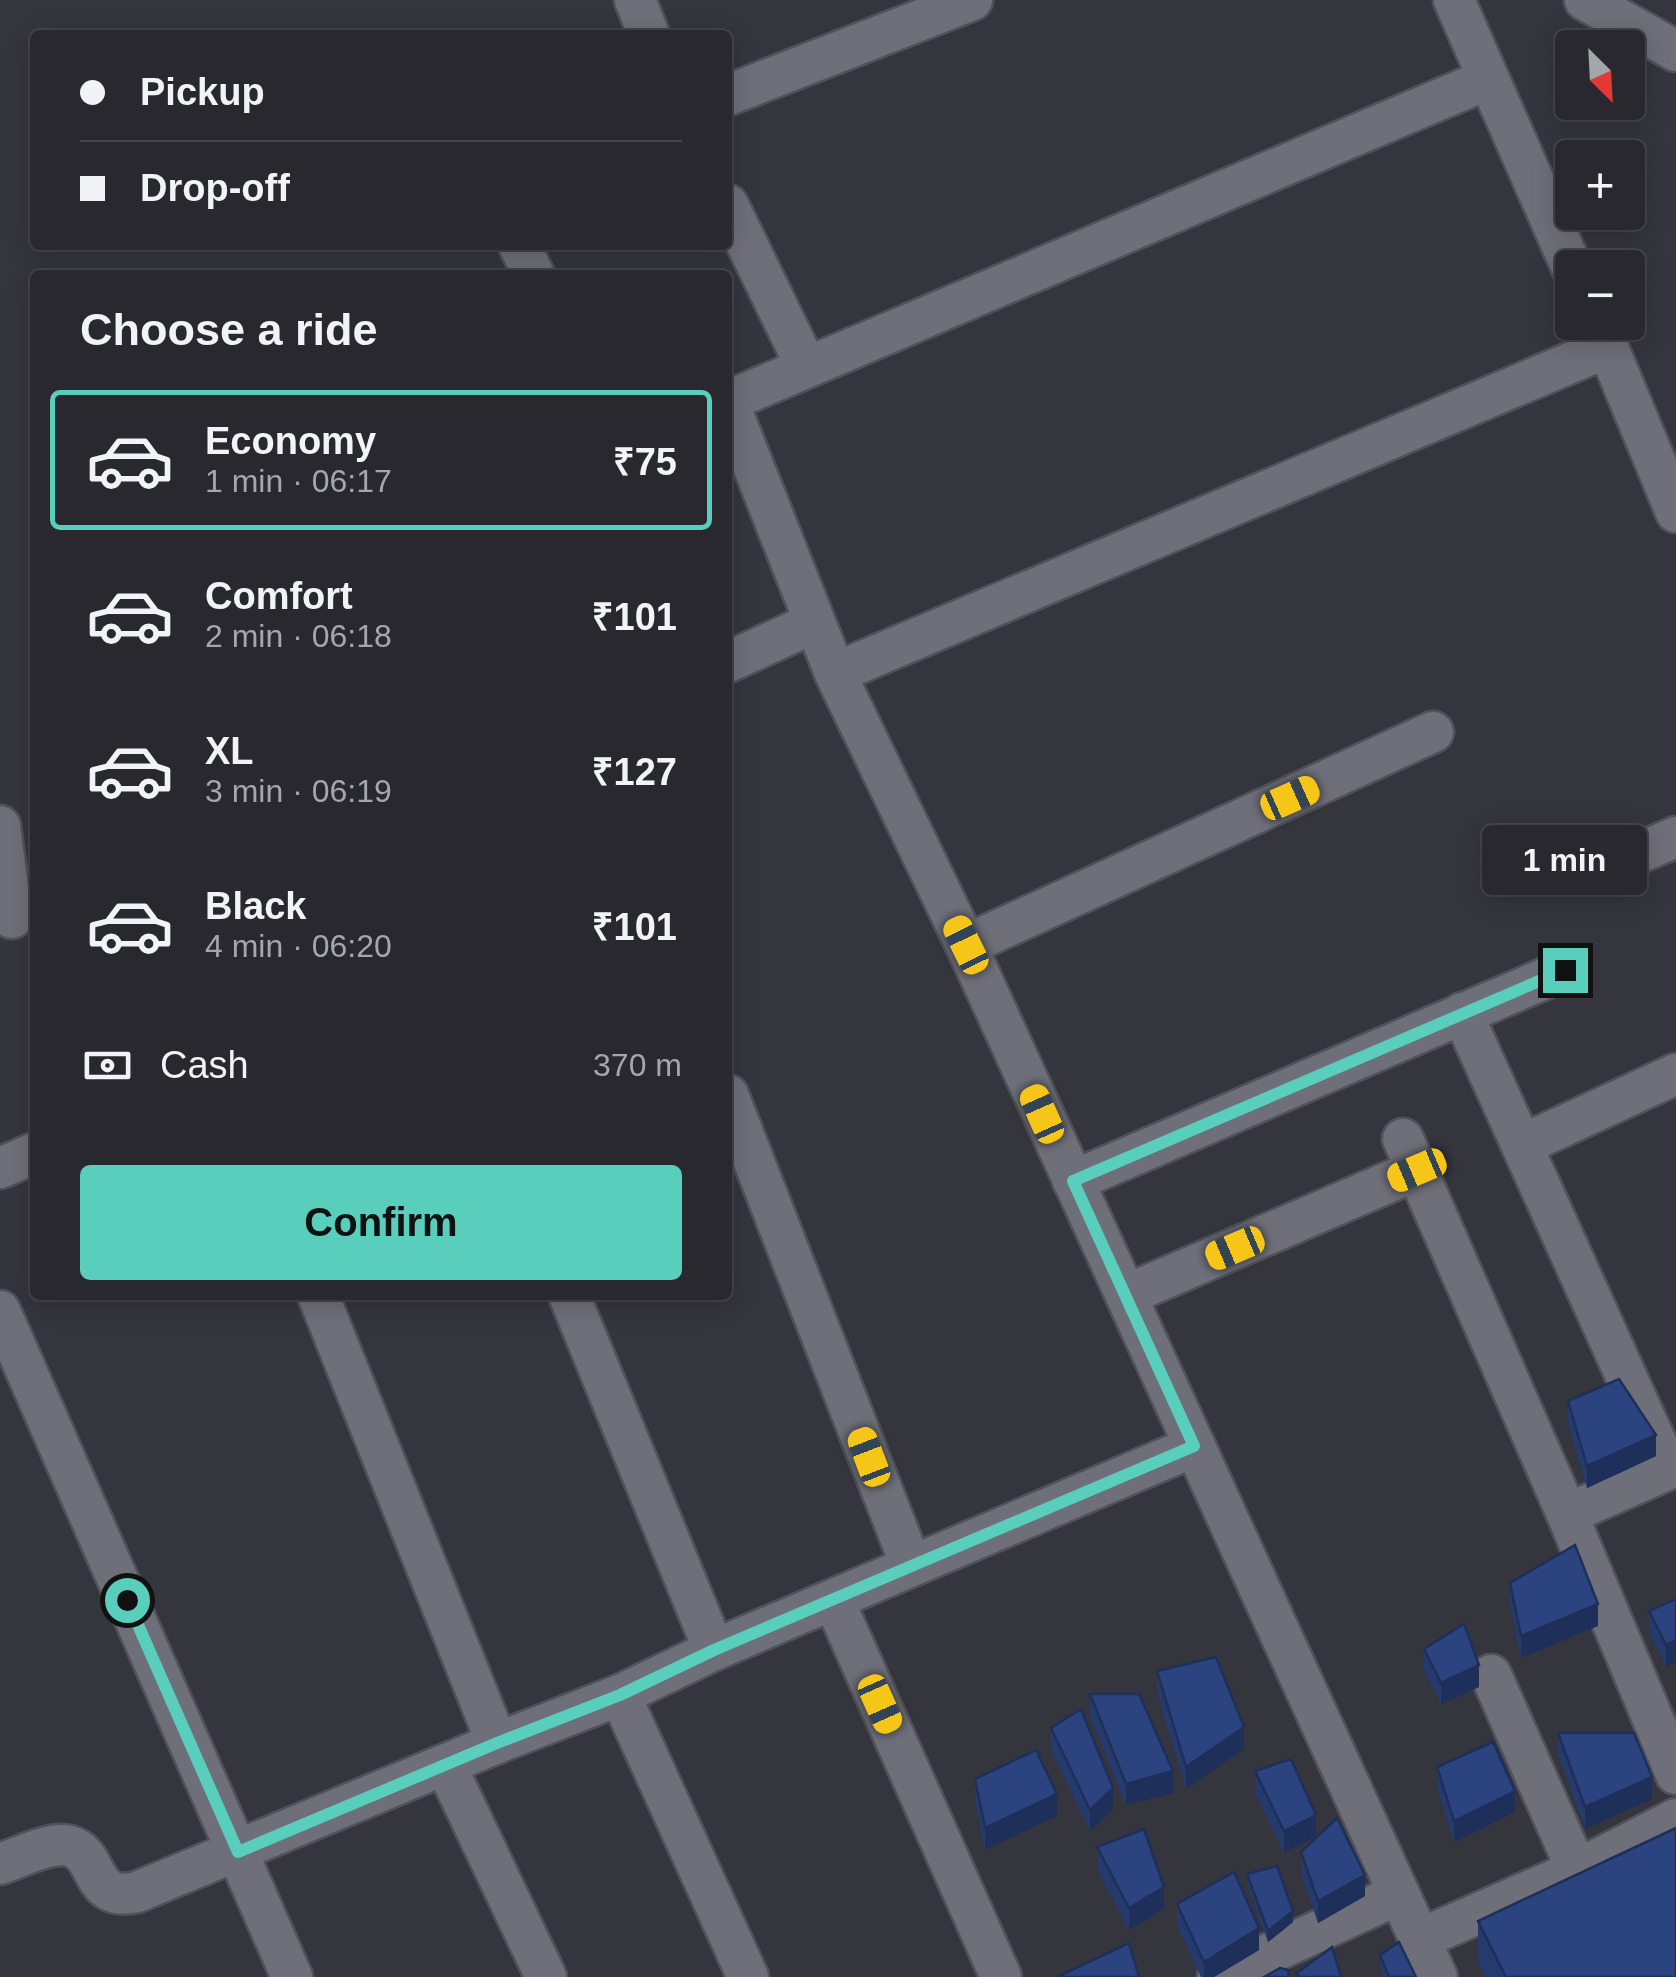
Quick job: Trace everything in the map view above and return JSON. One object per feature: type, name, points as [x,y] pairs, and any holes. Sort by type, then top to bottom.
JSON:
[{"type":"street","points":[[635,0],[647,30]]},
{"type":"street","points":[[732,92],[972,0]]},
{"type":"street","points":[[1454,0],[1564,250]]},
{"type":"street","points":[[1585,0],[1676,50]]},
{"type":"street","points":[[732,399],[1488,79]]},
{"type":"street","points":[[732,212],[806,366]]},
{"type":"street","points":[[835,673],[1592,340]]},
{"type":"street","points":[[1605,340],[1676,512]]},
{"type":"street","points":[[732,411],[835,673],[966,945],[1437,1977]]},
{"type":"street","points":[[732,660],[813,622]]},
{"type":"street","points":[[966,945],[1433,732]]},
{"type":"street","points":[[0,826],[16,917]]},
{"type":"street","points":[[1611,865],[1676,838]]},
{"type":"street","points":[[1073,1181],[1565,970]]},
{"type":"street","points":[[1462,1014],[1672,1468],[1568,1514]]},
{"type":"street","points":[[1522,1145],[1676,1074]]},
{"type":"street","points":[[732,1106],[912,1566]]},
{"type":"street","points":[[1126,1295],[1410,1154],[1568,1514],[1676,1774]]},
{"type":"street","points":[[0,1168],[30,1155]]},
{"type":"street","points":[[320,1300],[497,1743]]},
{"type":"street","points":[[571,1300],[714,1650]]},
{"type":"street","points":[[0,1311],[292,1977]]},
{"type":"street","points":[[0,1864],[56,1846],[70,1846],[80,1852],[104,1888],[124,1895],[620,1695],[714,1650],[1194,1446]]},
{"type":"street","points":[[834,1601],[1001,1977]]},
{"type":"street","points":[[1491,1675],[1577,1870]]},
{"type":"street","points":[[620,1695],[748,1977]]},
{"type":"street","points":[[446,1766],[546,1977]]},
{"type":"street","points":[[1420,1939],[1577,1870],[1676,1819]]},
{"type":"street","points":[[1218,1977],[1399,1894]]},
{"type":"building","points":[[1619,1379],[1656,1435],[1587,1466],[1568,1401]]},
{"type":"building","points":[[1575,1545],[1598,1604],[1521,1636],[1510,1583]]},
{"type":"building","points":[[1676,1599],[1676,1640],[1666,1645],[1649,1611]]},
{"type":"building","points":[[1464,1624],[1479,1665],[1441,1683],[1424,1649]]},
{"type":"building","points":[[1216,1657],[1244,1727],[1186,1767],[1157,1671]]},
{"type":"building","points":[[1090,1694],[1139,1694],[1173,1771],[1126,1784]]},
{"type":"building","points":[[1081,1709],[1113,1788],[1090,1810],[1051,1728]]},
{"type":"building","points":[[1558,1733],[1634,1733],[1652,1777],[1585,1807]]},
{"type":"building","points":[[1493,1742],[1515,1791],[1454,1821],[1437,1767]]},
{"type":"building","points":[[1036,1750],[1057,1794],[985,1828],[975,1779]]},
{"type":"building","points":[[1291,1759],[1316,1815],[1284,1831],[1255,1771]]},
{"type":"building","points":[[1337,1818],[1365,1875],[1318,1901],[1301,1852]]},
{"type":"building","points":[[1676,1828],[1676,1977],[1506,1977],[1478,1921]]},
{"type":"building","points":[[1144,1829],[1164,1887],[1129,1908],[1097,1847]]},
{"type":"building","points":[[1277,1866],[1293,1911],[1268,1931],[1247,1874]]},
{"type":"building","points":[[1234,1872],[1259,1928],[1204,1962],[1177,1904]]},
{"type":"building","points":[[1399,1942],[1416,1977],[1389,1977],[1380,1955]]},
{"type":"building","points":[[1129,1943],[1139,1977],[1057,1977]]},
{"type":"building","points":[[1332,1947],[1341,1977],[1299,1977],[1297,1973]]},
{"type":"building","points":[[1280,1968],[1288,1970],[1289,1977],[1264,1977]]},
{"type":"route","points":[[127,1600],[238,1852],[620,1695],[714,1650],[1194,1446],[1073,1181],[1565,970]]}]
